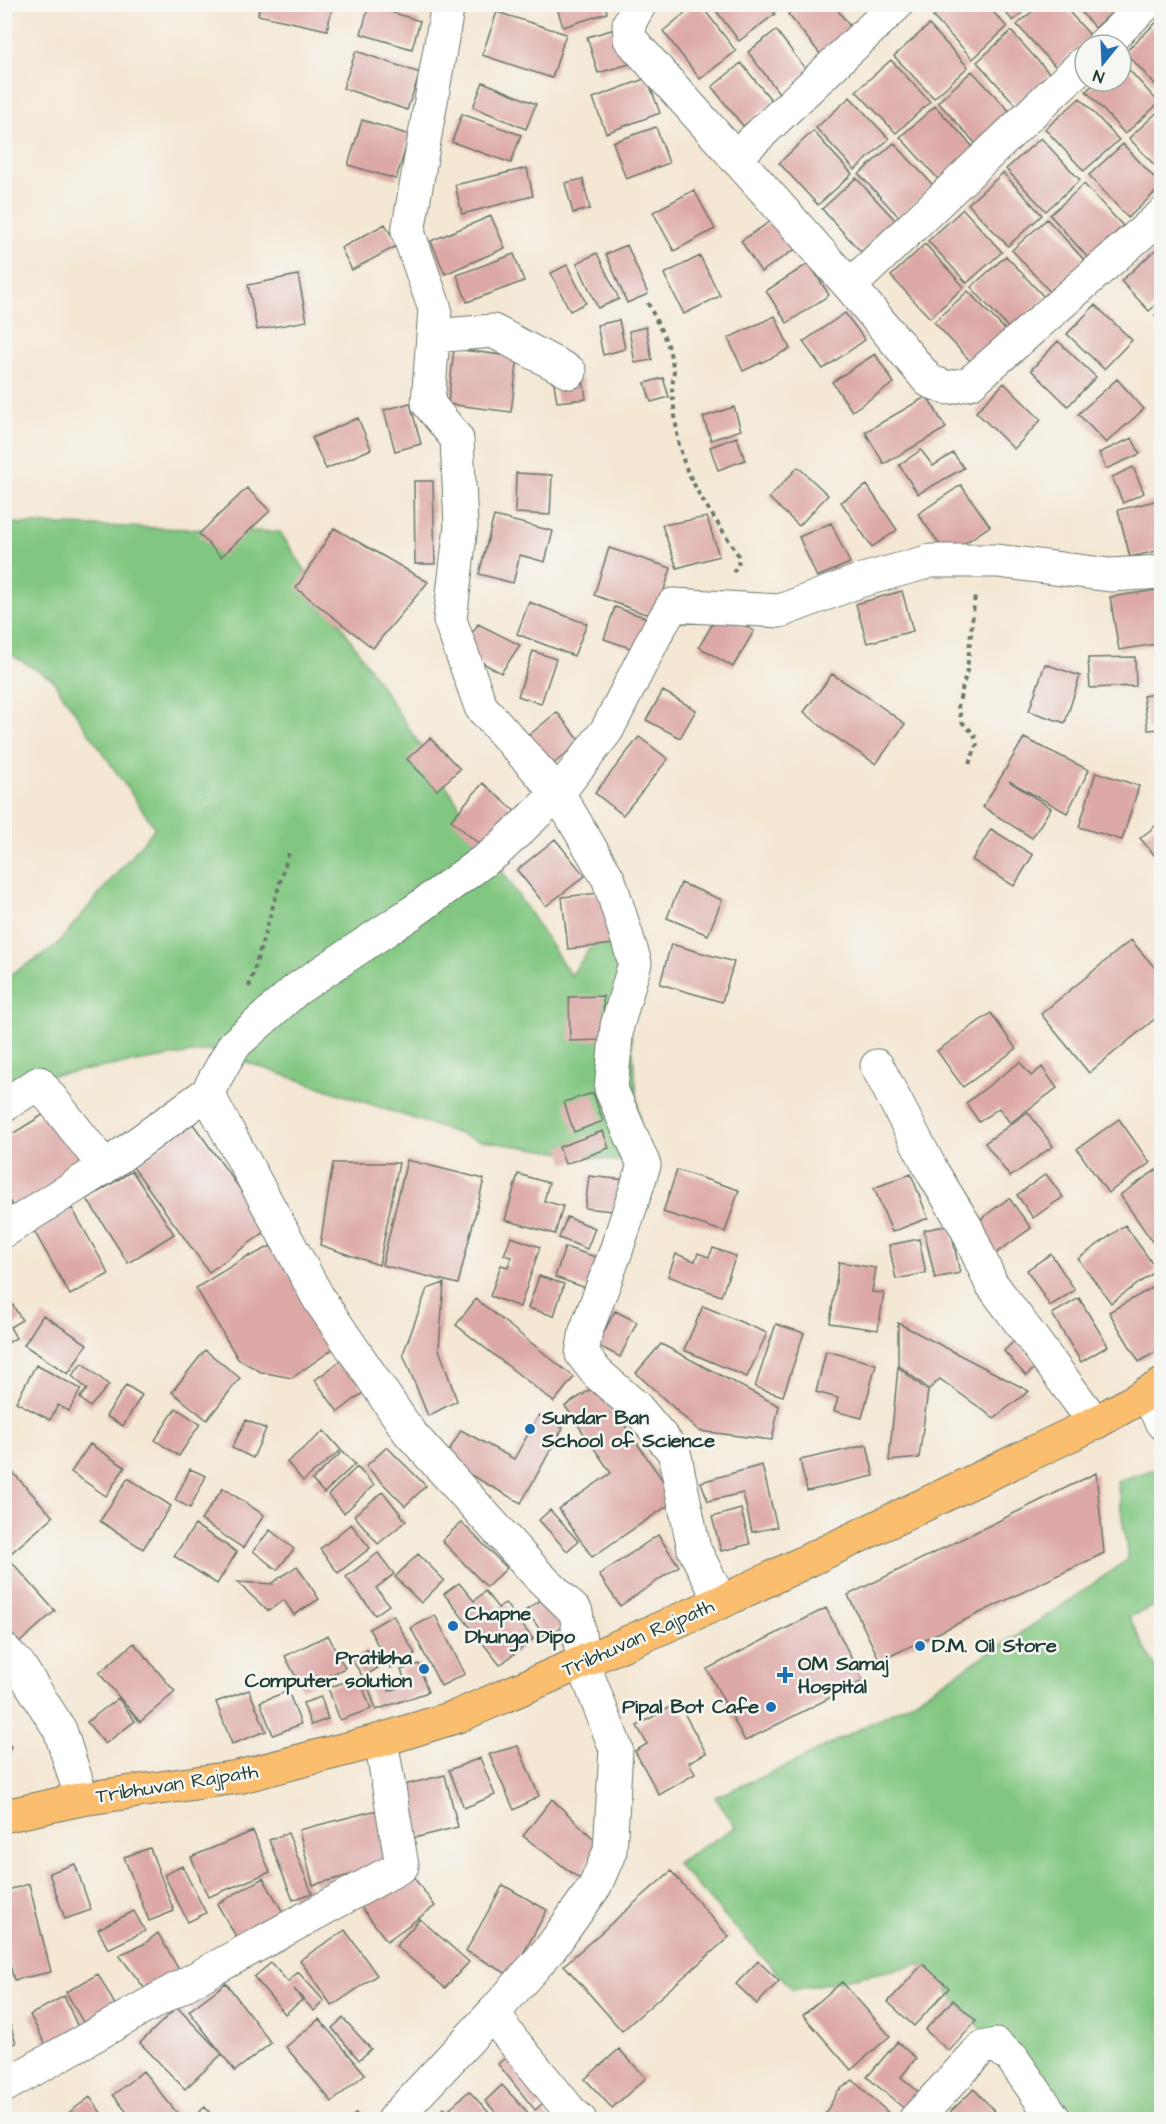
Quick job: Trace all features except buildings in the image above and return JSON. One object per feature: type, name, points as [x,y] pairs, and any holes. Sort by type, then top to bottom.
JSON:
[{"type":"highway","name":"Tribhuvan Rajpath","points":[[4,1816],[82,1799],[238,1777],[381,1740],[458,1716],[721,1602],[1095,1423],[1154,1389]]},
{"type":"highway","name":"Tribhuvan Rajpath","points":[[4,1801],[82,1799]]},
{"type":"street","points":[[448,4],[408,232],[435,309],[428,403],[457,439],[461,526],[450,620],[481,707],[558,794],[609,880],[635,963],[617,1026],[611,1089],[644,1165],[616,1251],[586,1331],[582,1354],[597,1373],[637,1408],[674,1452],[694,1549],[721,1602]]},
{"type":"street","points":[[640,4],[629,23],[630,39],[850,286],[929,381],[948,388],[970,383],[1161,215]]},
{"type":"street","points":[[735,158],[897,4]]},
{"type":"street","points":[[1116,33],[1146,4]]},
{"type":"street","points":[[850,286],[1073,73]]},
{"type":"street","points":[[433,336],[493,331],[570,372]]},
{"type":"street","points":[[4,1231],[105,1167],[207,1092],[234,1045],[297,989],[413,912],[488,858],[558,794],[607,730],[673,605],[780,611],[859,581],[931,561],[997,561],[1110,575],[1161,573]]},
{"type":"street","points":[[876,1066],[933,1173],[966,1227],[991,1283],[1095,1423]]},
{"type":"street","points":[[4,1105],[39,1083],[105,1167]]},
{"type":"street","points":[[207,1092],[319,1299],[409,1432],[538,1575],[576,1612],[582,1663],[616,1749],[610,1851],[595,1886],[550,1949],[393,2120]]},
{"type":"street","points":[[1154,1389],[1161,1423]]},
{"type":"street","points":[[4,1650],[19,1665],[60,1730],[82,1799]]},
{"type":"street","points":[[4,2086],[192,1980],[402,1866],[381,1740]]},
{"type":"street","points":[[495,2011],[505,2031],[570,2111],[580,2120]]},
{"type":"street","points":[[915,2120],[982,2048],[996,2045],[1012,2058],[1055,2120]]},
{"type":"path","points":[[648,303],[668,345],[674,370],[672,391],[678,441],[685,466],[700,496],[739,556],[738,566],[733,572],[735,609]]},
{"type":"path","points":[[969,764],[977,744],[974,734],[962,722],[958,706],[967,670],[972,615],[981,561]]},
{"type":"path","points":[[248,990],[289,852]]},
{"type":"green space","points":[[5,523],[280,532],[571,976],[618,907],[644,1165],[477,1140],[210,1050],[5,1083],[5,978],[54,948],[155,828],[52,679],[5,651]]},
{"type":"green space","points":[[1161,1467],[1161,1603],[1129,1617],[1161,1679],[1161,2119],[1052,2119],[996,2045],[923,1964],[793,1990],[676,1863],[736,1827],[715,1797],[791,1764],[910,1703],[1050,1614],[1128,1559],[1117,1481]]},
{"type":"place","name":"Sundar Ban School of Science","points":[[530,1429]]},
{"type":"place","name":"Chapne Dhunga Dipo","points":[[453,1626]]},
{"type":"place","name":"D.M. Oil Store","points":[[920,1646]]},
{"type":"place","name":"Pratibha Computer solution","points":[[424,1669]]},
{"type":"place","name":"OM Samaj Hospital","points":[[785,1675]]},
{"type":"place","name":"Pipal Bot Cafe","points":[[771,1707]]}]
